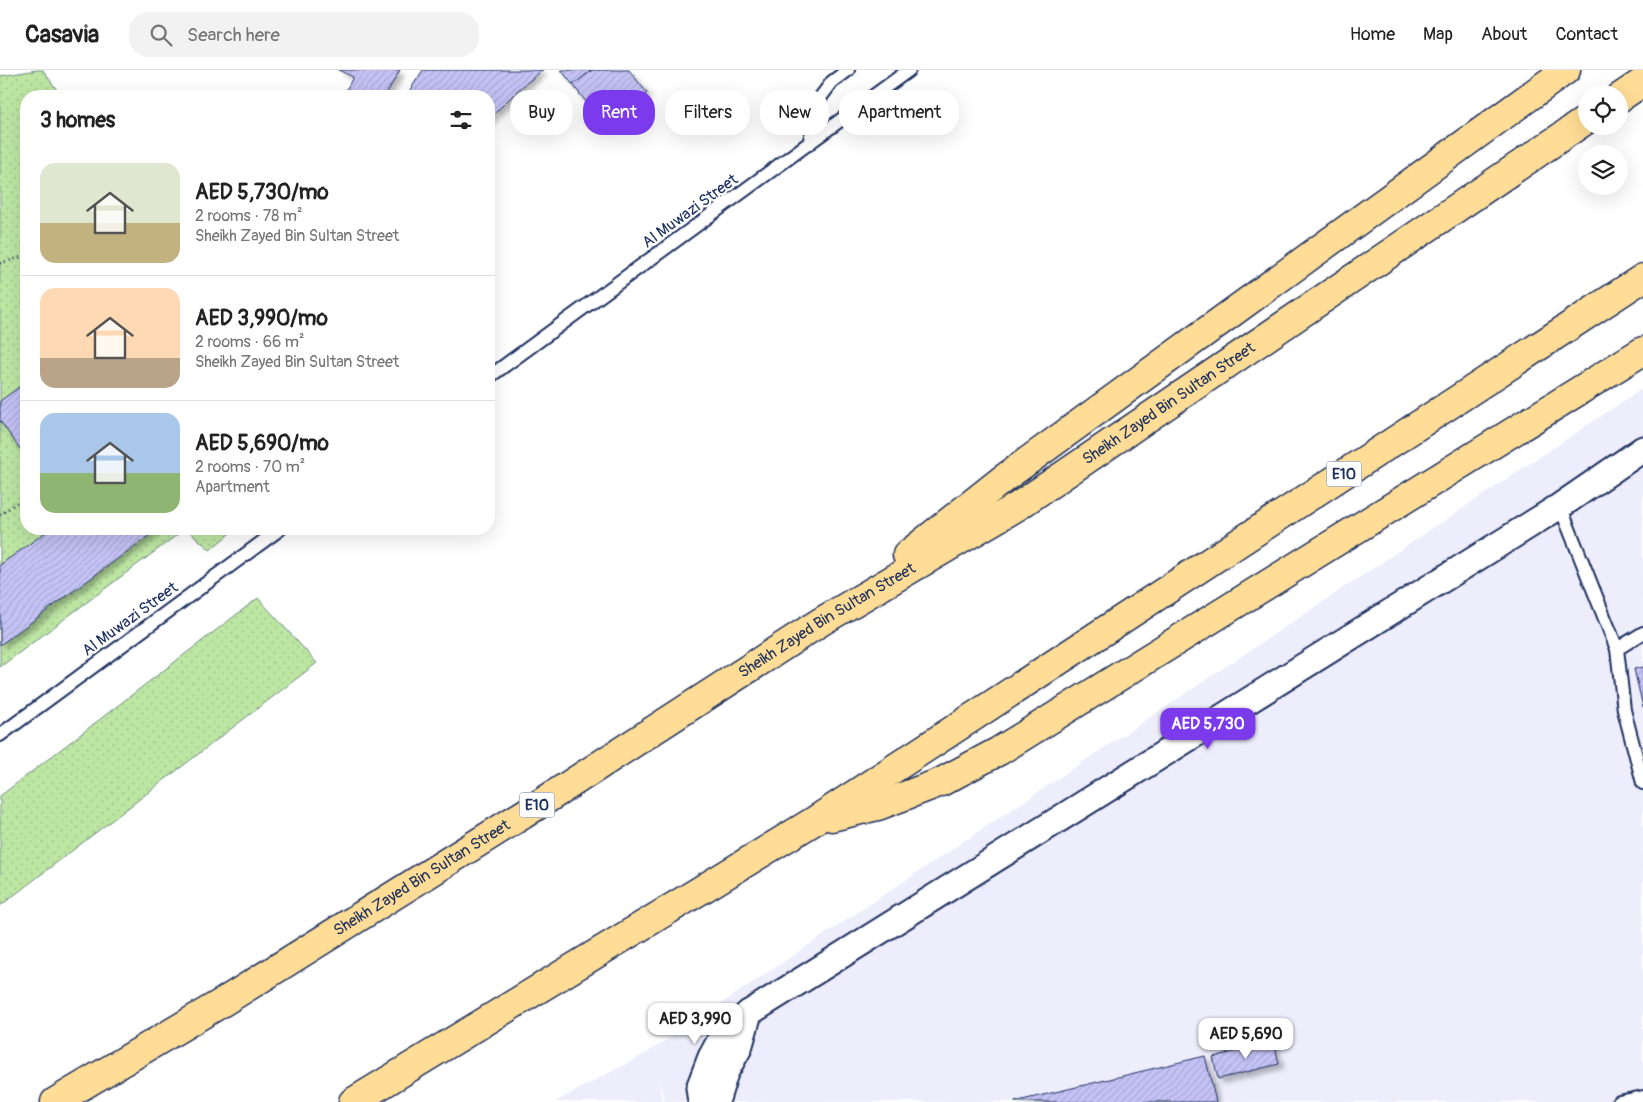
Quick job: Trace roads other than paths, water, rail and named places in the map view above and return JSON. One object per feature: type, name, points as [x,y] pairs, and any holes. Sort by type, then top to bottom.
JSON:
[{"type":"highway","points":[[822,621],[1003,479],[1566,70]]},
{"type":"highway","points":[[1628,92],[1643,82]]},
{"type":"highway","name":"Sheikh Zayed Bin Sultan Street","points":[[55,1102],[231,996],[524,814],[822,621],[1018,506],[1578,125]]},
{"type":"highway","name":"E10","points":[[353,1102],[814,821],[1643,278]]},
{"type":"highway","points":[[814,821],[878,806],[941,782],[999,751],[1643,351]]},
{"type":"street","points":[[702,1102],[699,1088],[711,1057],[723,1035],[749,1013],[1560,506],[1643,448]]},
{"type":"street","points":[[716,1102],[725,1073],[739,1048],[749,1013]]},
{"type":"lane","points":[[809,144],[820,98],[832,82],[848,70]]},
{"type":"lane","name":"Al Muwazi Street","points":[[495,373],[909,70]]},
{"type":"lane","points":[[1560,506],[1617,648],[1624,710],[1643,783]]},
{"type":"lane","name":"Al Muwazi Street","points":[[0,735],[272,535]]},
{"type":"lane","points":[[1617,648],[1643,633]]},
{"type":"lane","points":[[1619,1102],[1643,1097]]}]
